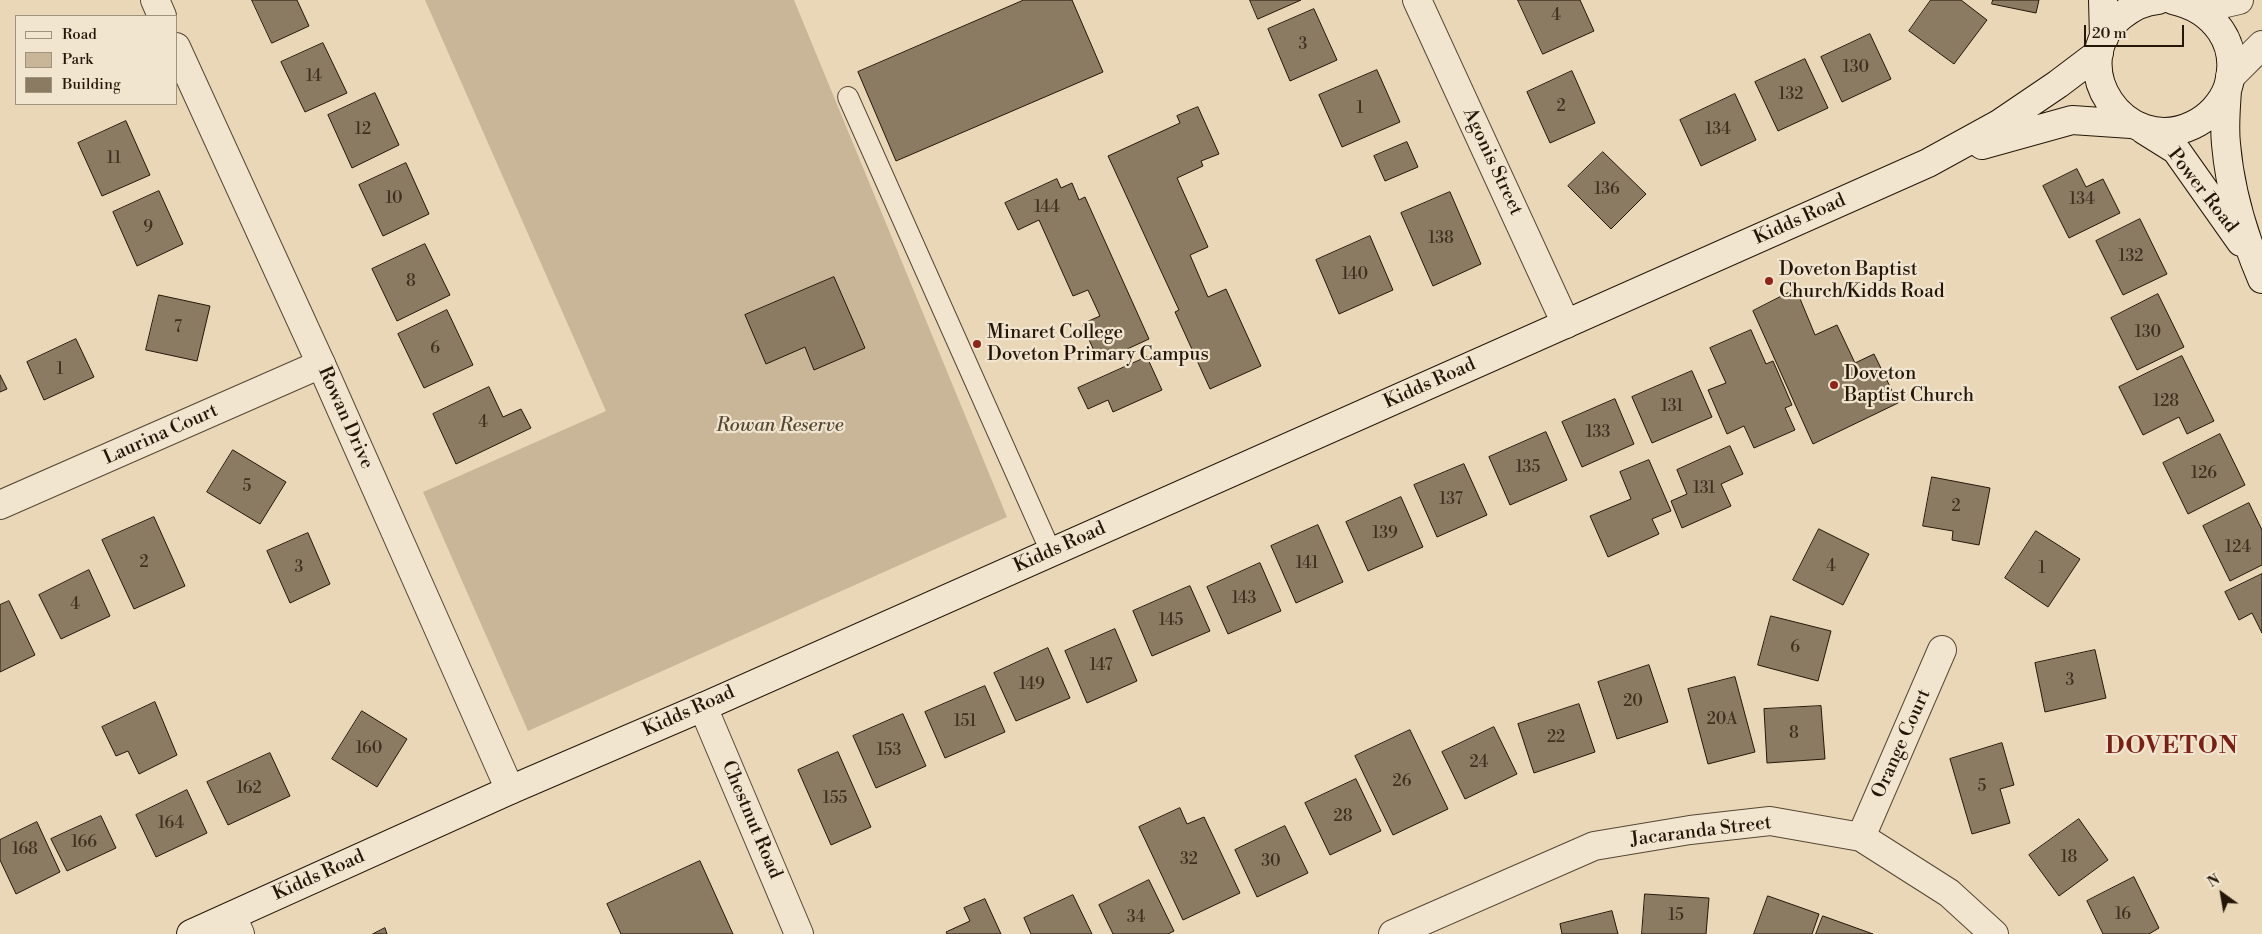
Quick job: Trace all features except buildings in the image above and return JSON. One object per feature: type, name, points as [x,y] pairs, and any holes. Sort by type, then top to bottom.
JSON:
[{"type":"main road","points":[[155,0],[162,15]]},
{"type":"main road","name":"Agonis Street","points":[[1417,0],[1566,324]]},
{"type":"main road","points":[[2101,45],[2103,0]]},
{"type":"main road","name":"Kidds Road","points":[[191,934],[236,925],[510,790],[703,707],[1928,163],[1999,124],[2058,84],[2101,45],[2115,21],[2130,8],[2149,1],[2158,0]]},
{"type":"main road","points":[[2186,3],[2239,0]]},
{"type":"main road","name":"Power Road","points":[[2186,3],[2215,22],[2226,39],[2231,58],[2226,142],[2231,182],[2258,270]]},
{"type":"main road","name":"Power Road","points":[[2101,45],[2098,74],[2104,94],[2115,111],[2176,150],[2258,270]]},
{"type":"main road","points":[[2229,83],[2262,45]]},
{"type":"main road","name":"Rowan Drive","points":[[178,51],[321,364],[510,790]]},
{"type":"main road","name":"Kidds Road","points":[[1928,163],[2003,139],[2072,120],[2137,126],[2162,132],[2183,130],[2202,121],[2217,107],[2229,83]]},
{"type":"main road","name":"Laurina Court","points":[[0,505],[321,364]]},
{"type":"main road","name":"Orange Court","points":[[1861,837],[1942,650]]},
{"type":"main road","name":"Chestnut Road","points":[[703,707],[799,934]]},
{"type":"main road","name":"Jacaranda Street","points":[[1393,934],[1594,846],[1690,830],[1770,821],[1861,837],[1949,893],[1994,934]]},
{"type":"lane","points":[[848,97],[1052,552]]},
{"type":"green space","name":"Rowan Reserve","points":[[425,0],[794,0],[1007,517],[528,731],[423,492],[606,411]]},
{"type":"place","name":"Doveton Baptist Church/Kidds Road","points":[[1769,281]]},
{"type":"place","name":"Minaret College Doveton Primary Campus","points":[[977,344]]},
{"type":"place","name":"Doveton Baptist Church","points":[[1834,385]]},
{"type":"district","name":"DOVETON","points":[[2172,747]]}]
